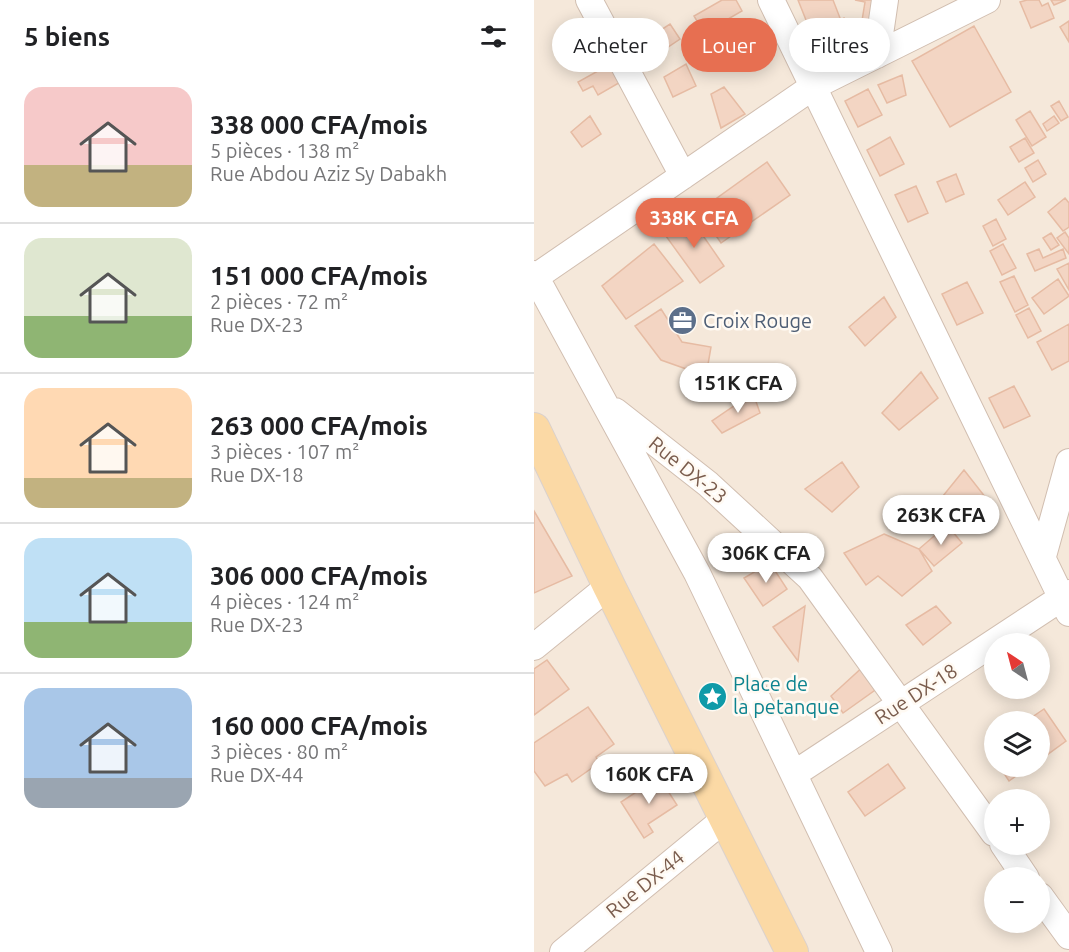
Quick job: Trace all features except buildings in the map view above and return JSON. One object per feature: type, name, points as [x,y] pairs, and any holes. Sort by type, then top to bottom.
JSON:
[{"type":"main road","points":[[534,429],[609,586],[727,817],[792,952]]},
{"type":"street","points":[[771,0],[1066,601]]},
{"type":"street","points":[[882,18],[885,0]]},
{"type":"street","points":[[890,48],[987,0]]},
{"type":"street","points":[[596,2],[683,176]]},
{"type":"street","points":[[842,72],[814,86],[534,276],[608,405],[696,573],[879,952]]},
{"type":"street","name":"Rue DX-23","points":[[608,405],[708,484],[810,578],[984,819]]},
{"type":"street","points":[[1043,556],[1069,462]]},
{"type":"street","points":[[534,647],[609,586]]},
{"type":"street","name":"Rue DX-18","points":[[794,774],[1066,601]]},
{"type":"street","name":"Rue DX-44","points":[[562,952],[727,817]]},
{"type":"street","points":[[1050,910],[1069,936]]},
{"type":"shaded area","points":[[534,0],[1069,0],[1069,952],[534,952]]},
{"type":"place","name":"Croix Rouge","points":[[682,321]]},
{"type":"place","name":"Place de la petanque","points":[[712,696]]}]
